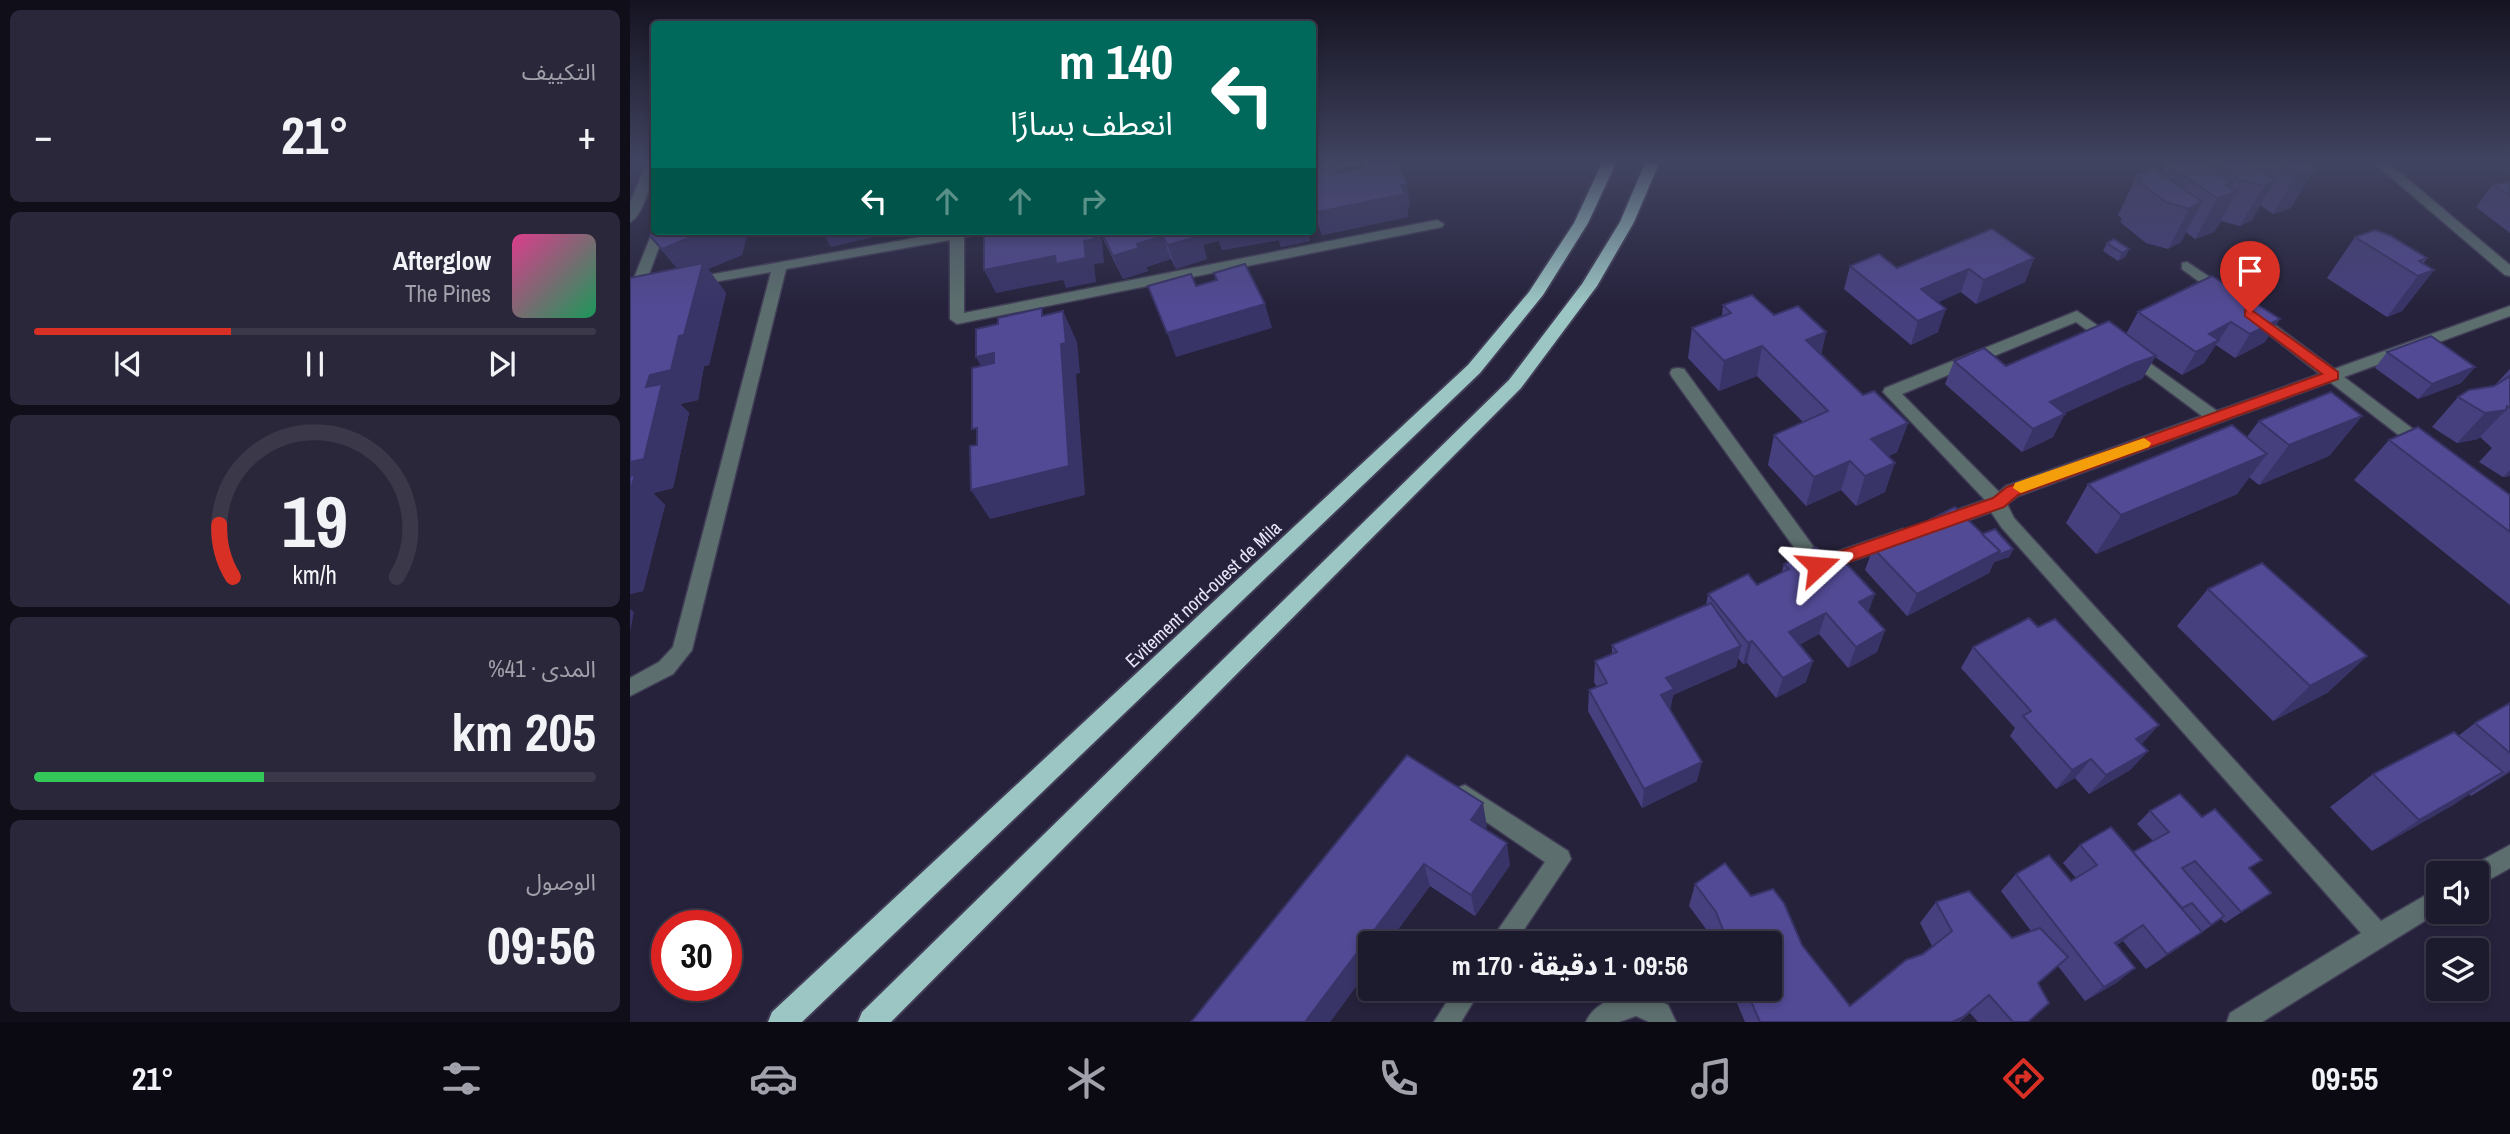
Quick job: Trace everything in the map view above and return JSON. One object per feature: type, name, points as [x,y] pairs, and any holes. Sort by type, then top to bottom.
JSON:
[{"type":"highway","name":"Evitement nord-ouest de Mila","points":[[782,1022],[1474,369],[1535,295],[1588,209]]},
{"type":"highway","points":[[872,1022],[1515,384],[1589,286],[1633,209]]},
{"type":"street","points":[[2434,209],[2510,272]]},
{"type":"street","points":[[675,285],[957,235],[957,319],[1437,224]]},
{"type":"street","points":[[630,307],[638,292],[657,235]]},
{"type":"street","points":[[630,687],[659,674],[682,650],[780,266]]},
{"type":"street","points":[[2187,266],[2437,456]]},
{"type":"street","points":[[1678,373],[1818,566],[1998,502],[2012,491],[2510,311]]},
{"type":"street","points":[[2215,417],[2077,316],[1891,392],[1998,502],[1999,511],[2008,523],[2377,934]]},
{"type":"street","points":[[1451,786],[1560,859],[1509,931]]},
{"type":"street","points":[[2489,868],[2510,856]]},
{"type":"street","points":[[2239,1022],[2426,905]]},
{"type":"street","points":[[1446,1022],[1461,1001]]},
{"type":"street","points":[[1598,1022],[1612,1012],[1637,1003],[1658,1014],[1664,1022]]},
{"type":"building","points":[[1992,229],[2034,258],[1984,280],[1969,269],[1921,289],[1946,309],[1918,321],[1850,266],[1879,254],[1897,268]]},
{"type":"building","points":[[2375,230],[2391,236],[2427,258],[2419,261],[2434,270],[2418,276],[2355,237]]},
{"type":"building","points":[[651,233],[695,235],[662,249],[650,236]]},
{"type":"building","points":[[1094,235],[1094,239],[1084,241],[1086,258],[1056,264],[1055,256],[984,270],[984,236]]},
{"type":"building","points":[[1103,235],[1200,236],[1168,245],[1162,236],[1137,244],[1139,248],[1113,256]]},
{"type":"building","points":[[2114,239],[2129,249],[2122,253],[2107,243]]},
{"type":"building","points":[[703,263],[684,335],[679,336],[671,370],[650,375],[646,387],[662,384],[644,459],[630,462],[630,278]]},
{"type":"building","points":[[1245,264],[1265,304],[1167,333],[1148,286],[1191,274],[1196,286],[1217,280],[1214,273]]},
{"type":"building","points":[[2212,276],[2280,319],[2250,334],[2231,322],[2209,334],[2219,340],[2196,352],[2138,312]]},
{"type":"building","points":[[1752,295],[1774,315],[1798,306],[1826,332],[1806,340],[1863,395],[1874,391],[1908,423],[1871,439],[1895,463],[1865,476],[1850,461],[1814,477],[1774,435],[1828,411],[1762,346],[1724,361],[1692,328],[1731,313],[1723,305]]},
{"type":"building","points":[[1042,308],[1042,316],[1063,311],[1066,343],[1061,344],[1069,466],[971,490],[970,446],[977,445],[977,428],[972,429],[972,368],[994,363],[994,353],[976,357],[976,329],[998,324],[998,318]]},
{"type":"building","points":[[2109,321],[2156,356],[2050,402],[2065,414],[2033,429],[1954,361],[1984,348],[2006,366]]},
{"type":"building","points":[[2431,336],[2475,367],[2432,384],[2387,352]]},
{"type":"building","points":[[2510,376],[2510,408],[2507,406],[2506,410],[2485,413],[2458,397],[2469,390],[2494,386]]},
{"type":"building","points":[[2331,392],[2362,416],[2289,445],[2259,421]]},
{"type":"building","points":[[2232,425],[2267,454],[2121,515],[2088,484]]},
{"type":"building","points":[[2418,427],[2510,495],[2510,532],[2389,440]]},
{"type":"building","points":[[635,475],[630,492],[630,476]]},
{"type":"building","points":[[1955,507],[2000,551],[1917,594],[1873,548]]},
{"type":"building","points":[[1995,529],[2013,549],[1998,555],[2000,551],[1982,534]]},
{"type":"building","points":[[1816,547],[1830,563],[1841,558],[1875,594],[1859,602],[1885,630],[1856,647],[1826,613],[1789,632],[1813,661],[1783,678],[1752,641],[1748,643],[1708,594],[1748,574],[1757,585],[1789,569],[1784,564]]},
{"type":"building","points":[[2262,563],[2367,656],[2310,686],[2208,589]]},
{"type":"building","points":[[1711,603],[1741,646],[1666,678],[1674,689],[1661,695],[1702,762],[1644,789],[1589,690],[1607,683],[1595,661],[1617,652],[1612,645]]},
{"type":"building","points":[[2029,618],[2038,627],[2055,619],[2159,725],[2136,739],[2148,751],[2106,775],[2091,759],[2072,770],[2023,716],[2031,711],[1973,647]]},
{"type":"building","points":[[2510,703],[2510,753],[2475,723]]},
{"type":"building","points":[[2454,732],[2503,772],[2419,820],[2373,774]]},
{"type":"building","points":[[1407,755],[1483,803],[1471,820],[1507,843],[1471,895],[1424,864],[1374,931],[1358,931],[1358,952],[1305,1022],[1191,1022]]},
{"type":"building","points":[[2180,794],[2202,817],[2215,809],[2262,860],[2249,868],[2271,893],[2241,912],[2195,861],[2182,868],[2224,916],[2211,925],[2192,903],[2182,908],[2133,852],[2169,832],[2150,811]]},
{"type":"building","points":[[2111,827],[2202,932],[2167,954],[2143,925],[2115,943],[2135,968],[2104,987],[2016,874],[2049,855],[2071,881],[2097,865],[2080,845]]},
{"type":"building","points":[[1725,863],[1751,896],[1773,889],[1784,903],[1802,945],[1850,1006],[1906,960],[1923,954],[1952,931],[1936,902],[1969,891],[2012,938],[2040,928],[2068,957],[2038,983],[2049,1003],[2028,1022],[2013,1022],[1989,995],[1963,1017],[1952,1022],[1760,1022],[1751,1001],[1782,1001],[1782,931],[1723,931],[1716,912],[1695,884]]},
{"type":"slow traffic","points":[[2021,488],[2144,443]]},
{"type":"route","points":[[1818,566],[1998,502],[2012,491],[2333,375],[2250,313]]}]
